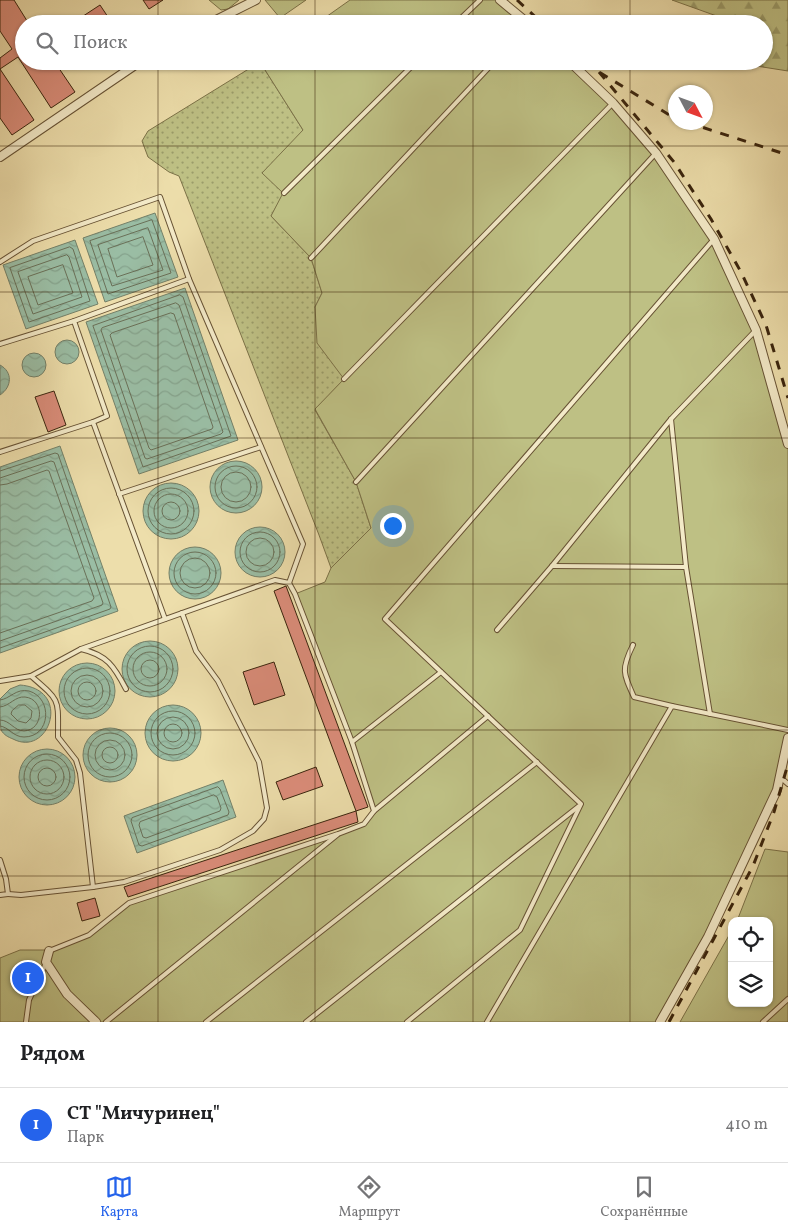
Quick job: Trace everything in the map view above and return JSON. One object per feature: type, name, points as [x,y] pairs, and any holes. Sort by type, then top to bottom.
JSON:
[{"type":"street","points":[[226,15],[256,0]]},
{"type":"street","points":[[500,0],[518,15]]},
{"type":"street","points":[[0,157],[128,70]]},
{"type":"street","points":[[578,70],[613,104],[656,153],[714,239],[756,330],[788,444]]},
{"type":"street","points":[[660,1022],[708,937],[777,790],[788,738]]},
{"type":"street","points":[[49,950],[46,962],[67,994],[96,1022]]},
{"type":"lane","points":[[464,15],[480,0]]},
{"type":"lane","points":[[284,193],[408,70]]},
{"type":"lane","points":[[311,258],[487,70]]},
{"type":"lane","points":[[344,379],[613,104]]},
{"type":"lane","points":[[356,482],[656,153]]},
{"type":"lane","points":[[0,262],[33,241],[160,197],[189,279],[303,544],[289,583],[352,742],[374,811]]},
{"type":"lane","points":[[581,804],[385,619],[714,239]]},
{"type":"lane","points":[[0,344],[74,321],[189,279]]},
{"type":"lane","points":[[0,452],[107,416],[74,321]]},
{"type":"lane","points":[[497,630],[552,566],[671,419],[756,330]]},
{"type":"lane","points":[[671,419],[686,567],[710,714]]},
{"type":"lane","points":[[93,422],[165,620]]},
{"type":"lane","points":[[119,494],[261,447]]},
{"type":"lane","points":[[552,566],[686,567]]},
{"type":"lane","points":[[0,681],[32,676],[81,649],[275,580],[289,583]]},
{"type":"lane","points":[[0,895],[21,895],[124,882],[220,850],[253,831],[264,819],[267,808],[259,762],[218,681],[196,651],[182,613]]},
{"type":"lane","points":[[633,645],[625,661],[624,676],[634,697],[788,730]]},
{"type":"lane","points":[[81,649],[96,652],[108,660],[116,670],[126,689]]},
{"type":"lane","points":[[352,742],[441,672]]},
{"type":"lane","points":[[32,676],[54,697],[58,708],[58,737],[76,760],[80,773],[93,887]]},
{"type":"lane","points":[[487,1022],[672,706]]},
{"type":"lane","points":[[49,950],[89,935],[129,903],[364,824],[374,811],[488,716]]},
{"type":"lane","points":[[206,1022],[537,762]]},
{"type":"lane","points":[[780,776],[788,784]]},
{"type":"lane","points":[[306,1022],[581,804]]},
{"type":"lane","points":[[407,1022],[520,930],[581,804]]},
{"type":"lane","points":[[106,1022],[338,834]]},
{"type":"lane","points":[[0,860],[8,894]]},
{"type":"lane","points":[[26,1022],[29,1000],[46,962]]},
{"type":"lane","points":[[763,1022],[788,999]]},
{"type":"green space","points":[[209,0],[239,0],[228,9],[221,10]]},
{"type":"green space","points":[[265,0],[306,0],[284,15],[278,15]]},
{"type":"green space","points":[[350,0],[500,0],[518,15],[329,15]]},
{"type":"green space","points":[[672,0],[788,0],[788,71],[773,69],[773,15],[714,15]]},
{"type":"green space","points":[[247,70],[265,70],[303,130],[284,193],[271,216],[311,258],[322,293],[315,307],[344,379],[315,410],[356,482],[371,528],[331,568],[179,176],[169,172],[148,157],[142,141],[148,131]]},
{"type":"green space","points":[[265,70],[578,70],[656,153],[714,239],[756,330],[788,444],[788,738],[777,790],[708,937],[660,1022],[0,1022],[0,958],[20,950],[49,950],[89,935],[129,903],[364,824],[374,811],[352,742],[295,594],[325,582],[331,568],[371,528],[356,482],[315,409],[344,379],[317,343],[315,307],[322,293],[311,258],[271,216],[283,193],[262,173],[303,130]]},
{"type":"green space","points":[[765,849],[788,852],[788,1022],[680,1022],[728,937],[728,1007],[773,1007],[773,917],[739,917]]},
{"type":"water","points":[[155,213],[178,277],[105,302],[83,238]]},
{"type":"water","points":[[75,240],[98,304],[26,329],[3,265]]},
{"type":"water","points":[[185,288],[238,440],[139,474],[86,322]]},
{"type":"water","points":[[67,340],[72,341],[78,347],[78,357],[72,363],[67,364],[62,363],[56,357],[55,352],[56,347],[62,341]]},
{"type":"water","points":[[34,353],[42,357],[46,365],[42,373],[34,377],[26,373],[22,365],[26,357]]},
{"type":"water","points":[[0,365],[9,375],[9,384],[0,395]]},
{"type":"water","points":[[60,446],[118,611],[0,653],[0,467]]},
{"type":"water","points":[[231,461],[241,461],[255,468],[262,482],[262,492],[255,506],[241,513],[231,513],[221,509],[214,502],[210,492],[210,482],[214,472],[221,465]]},
{"type":"water","points":[[171,483],[182,485],[191,491],[197,500],[199,511],[197,522],[191,531],[182,537],[171,539],[160,537],[151,531],[145,522],[143,511],[145,500],[151,491],[160,485]]},
{"type":"water","points":[[255,527],[265,527],[278,534],[285,547],[285,557],[278,570],[265,577],[255,577],[246,573],[239,566],[235,557],[235,547],[239,538],[246,531]]},
{"type":"water","points":[[190,547],[200,547],[209,551],[217,559],[221,573],[217,587],[209,595],[200,599],[190,599],[181,595],[173,587],[169,578],[169,568],[173,559],[181,551]]},
{"type":"water","points":[[145,641],[155,641],[170,649],[176,658],[178,669],[176,680],[170,689],[155,697],[145,697],[134,692],[127,685],[122,674],[122,664],[127,653],[134,646]]},
{"type":"water","points":[[87,663],[98,665],[107,671],[113,680],[115,691],[113,702],[107,711],[98,717],[87,719],[76,717],[67,711],[61,702],[59,691],[61,680],[67,671],[76,665]]},
{"type":"water","points":[[20,685],[36,689],[46,698],[51,709],[50,721],[45,731],[37,739],[26,742],[13,739],[5,735],[1,730],[0,699],[10,689]]},
{"type":"water","points":[[173,705],[188,710],[196,718],[201,733],[196,748],[188,756],[173,761],[158,756],[150,748],[145,733],[150,718],[158,710]]},
{"type":"water","points":[[110,728],[120,730],[129,736],[135,745],[137,755],[135,765],[129,774],[120,780],[110,782],[100,780],[91,774],[85,765],[83,755],[85,745],[91,736],[100,730]]},
{"type":"water","points":[[42,749],[52,749],[67,757],[73,766],[75,777],[73,788],[67,797],[52,805],[42,805],[31,800],[24,793],[19,782],[19,772],[24,761],[31,754]]},
{"type":"water","points":[[223,780],[236,817],[137,853],[124,816]]},
{"type":"building","points":[[0,0],[14,0],[23,15],[15,15],[15,59],[0,69],[0,58],[12,49],[0,31]]},
{"type":"building","points":[[143,0],[163,0],[149,9]]},
{"type":"building","points":[[100,5],[107,15],[85,15]]},
{"type":"building","points":[[0,69],[34,120],[12,135],[0,118]]},
{"type":"building","points":[[26,70],[60,70],[75,92],[51,108]]},
{"type":"building","points":[[54,391],[66,425],[48,432],[35,397]]},
{"type":"building","points":[[286,586],[368,807],[356,811],[274,591]]},
{"type":"building","points":[[274,662],[285,695],[254,705],[243,672]]},
{"type":"building","points":[[316,767],[323,786],[283,800],[276,782]]},
{"type":"building","points":[[356,811],[358,822],[128,897],[124,887]]},
{"type":"building","points":[[95,898],[100,916],[82,921],[77,903]]},
{"type":"railway","points":[[517,0],[533,15]]},
{"type":"railway","points":[[597,70],[668,114]]},
{"type":"railway","points":[[599,72],[674,162],[711,219],[741,272],[766,325],[788,398]]},
{"type":"railway","points":[[711,130],[788,155]]},
{"type":"railway","points":[[669,1022],[753,866],[774,812],[788,764]]},
{"type":"place","name":"СТ \"Мичуринец\"","points":[[28,978]]}]
